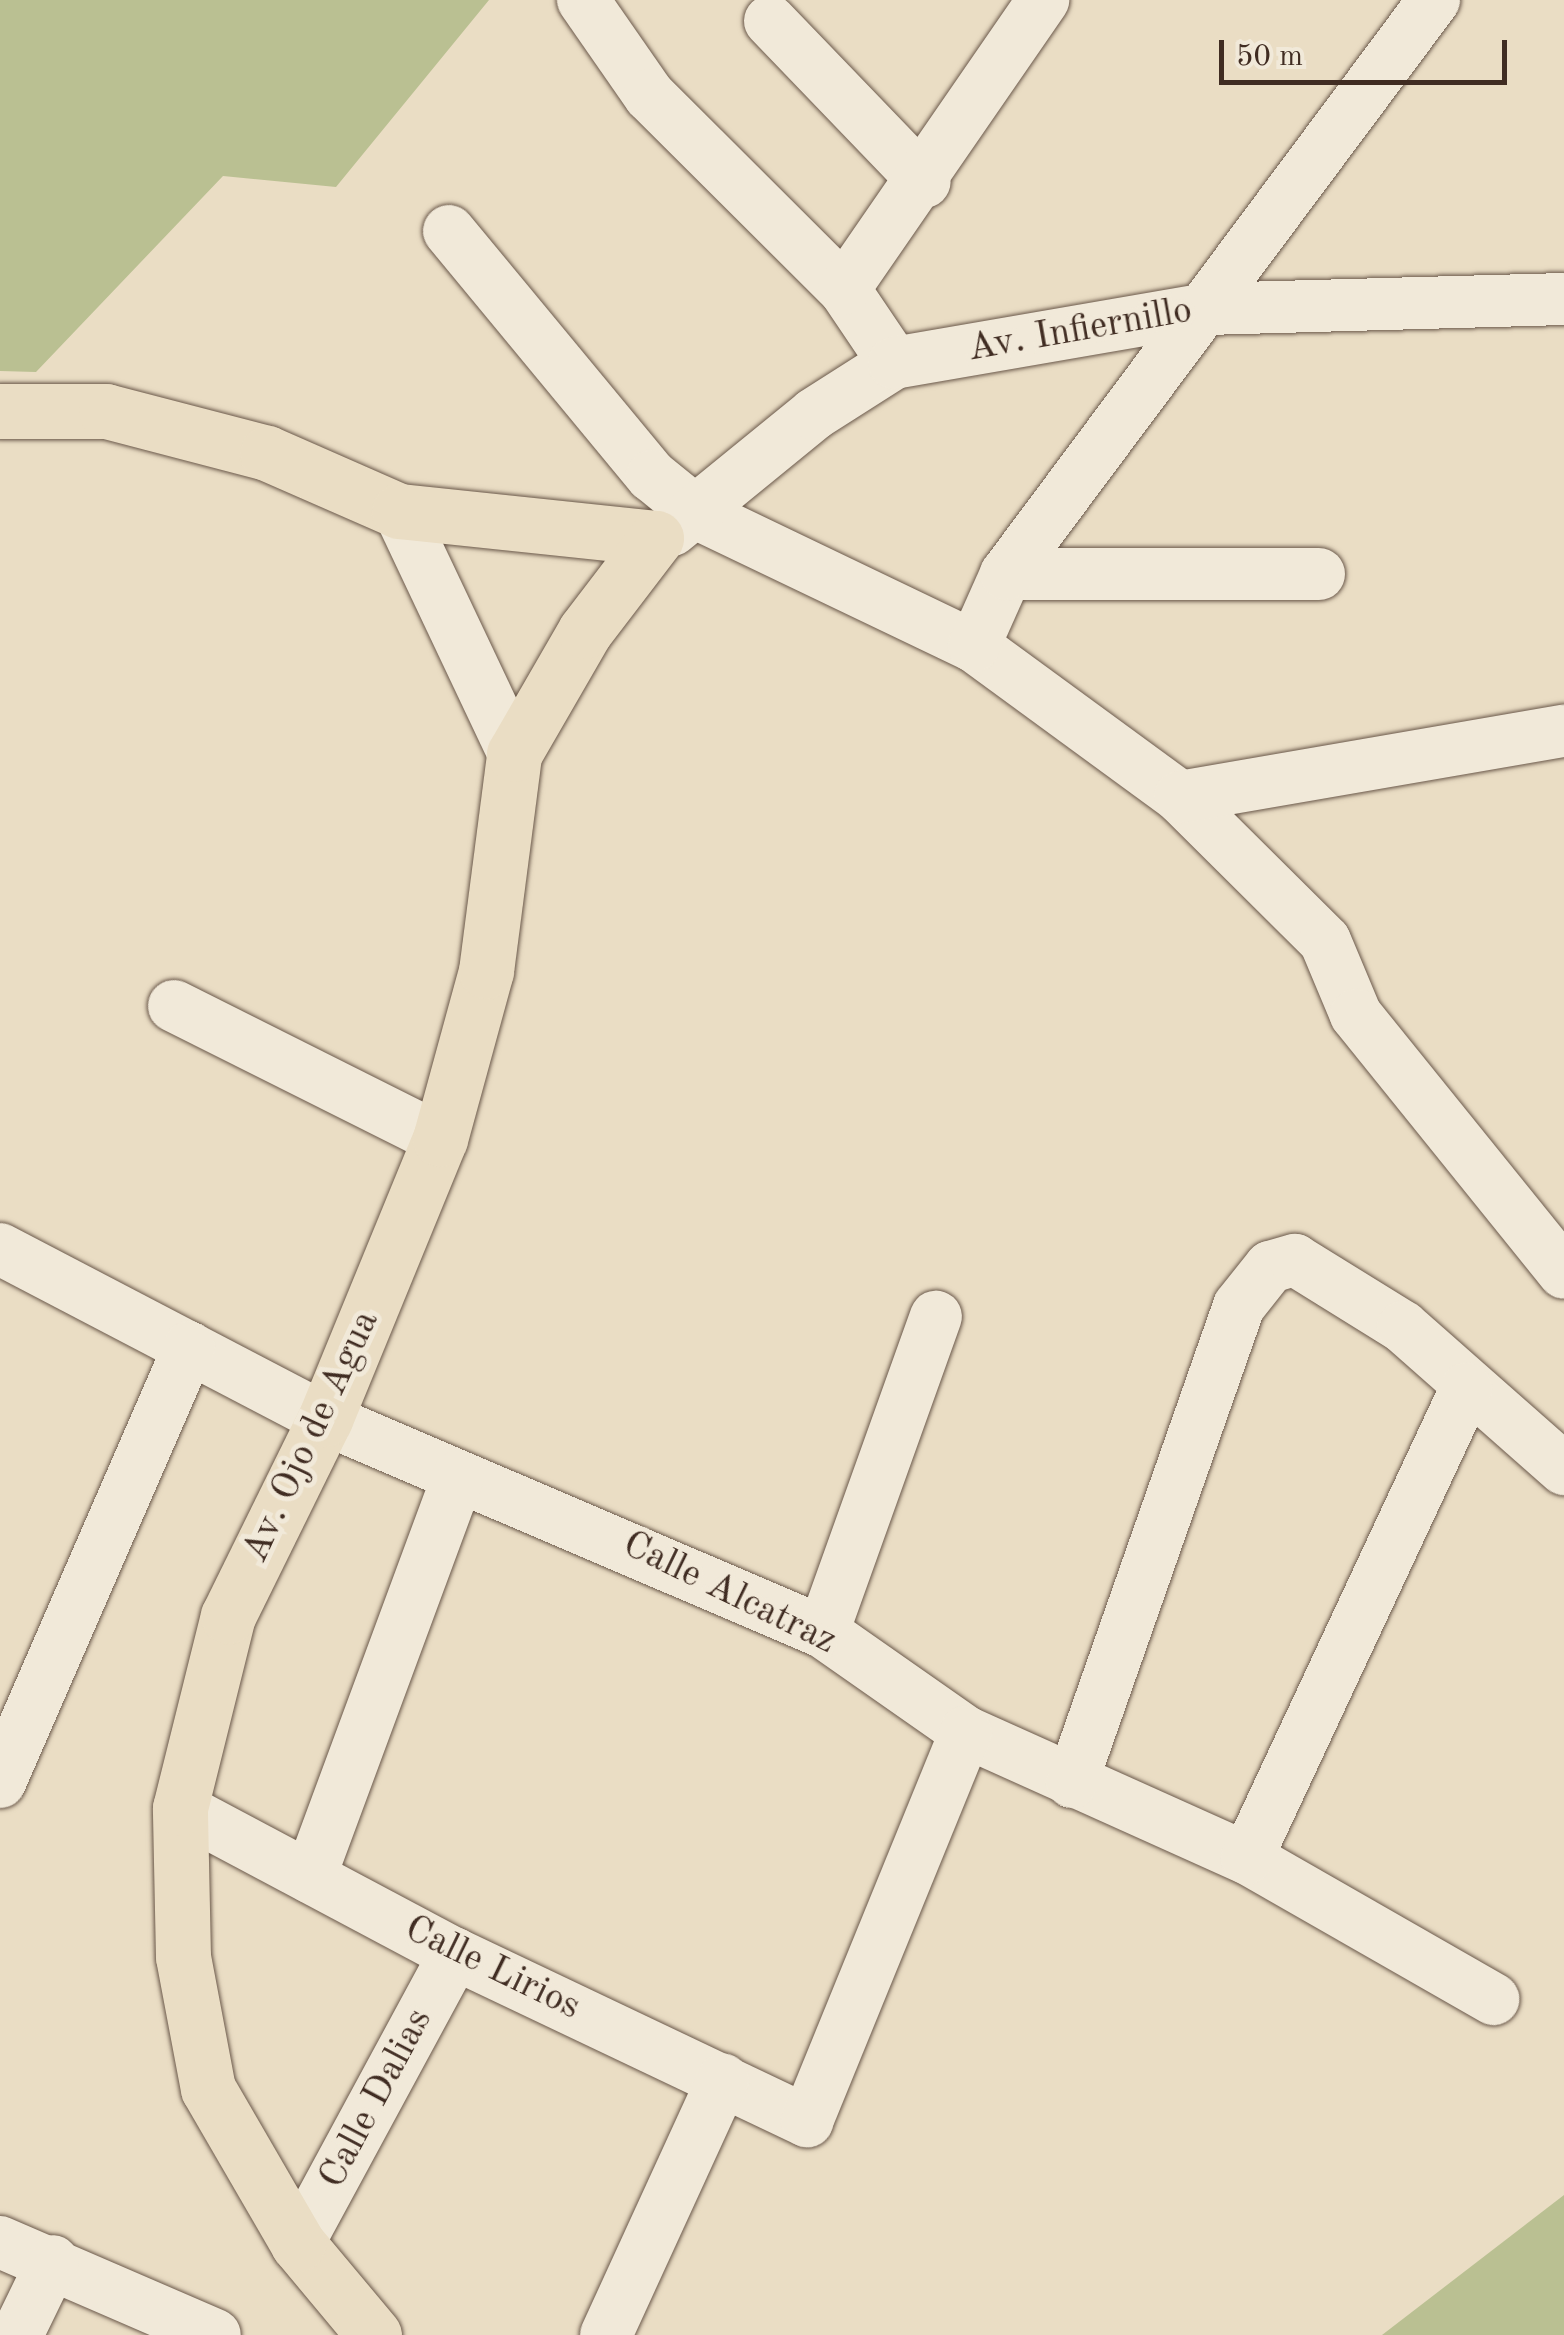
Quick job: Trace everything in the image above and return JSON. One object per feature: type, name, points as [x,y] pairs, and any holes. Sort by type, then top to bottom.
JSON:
[{"type":"main road","points":[[0,411],[106,411],[267,453],[399,511],[678,527]]},
{"type":"main road","name":"Av. Ojo de Agua","points":[[374,2335],[298,2244],[208,2090],[183,1957],[180,1808],[228,1616],[325,1419],[440,1139],[486,971],[514,754],[585,631],[678,527]]},
{"type":"street","points":[[583,0],[649,94],[844,289],[894,363]]},
{"type":"street","points":[[844,289],[925,182],[1043,0]]},
{"type":"street","points":[[974,646],[1006,574],[1434,0]]},
{"type":"street","points":[[770,22],[925,182]]},
{"type":"street","points":[[449,231],[652,476],[678,527],[974,646],[1180,796],[1324,941],[1356,1014],[1564,1273]]},
{"type":"street","name":"Av. Infiernillo","points":[[678,527],[814,414],[894,363],[1206,309],[1564,298]]},
{"type":"street","points":[[399,511],[514,754]]},
{"type":"street","points":[[1006,574],[1319,574]]},
{"type":"street","points":[[1180,796],[1564,731]]},
{"type":"street","points":[[174,1006],[440,1139]]},
{"type":"street","name":"Calle Alcatraz","points":[[0,1249],[325,1419],[822,1632],[966,1732],[1247,1858],[1493,2000]]},
{"type":"street","points":[[1072,1782],[1239,1306],[1270,1267],[1295,1260],[1403,1327],[1466,1389],[1564,1469]]},
{"type":"street","points":[[822,1632],[936,1317]]},
{"type":"street","points":[[0,1782],[189,1347]]},
{"type":"street","points":[[1247,1858],[1466,1389]]},
{"type":"street","points":[[310,1877],[458,1476]]},
{"type":"street","name":"Calle Lirios","points":[[180,1808],[456,1954],[807,2121],[966,1732]]},
{"type":"street","name":"Calle Dalias","points":[[298,2244],[456,1954]]},
{"type":"street","points":[[606,2335],[723,2080]]},
{"type":"street","points":[[17,2335],[15,2250],[215,2335]]},
{"type":"green space","points":[[0,0],[489,0],[336,187],[223,176],[36,372],[0,371]]},
{"type":"green space","points":[[1564,2195],[1564,2335],[1382,2335]]}]
